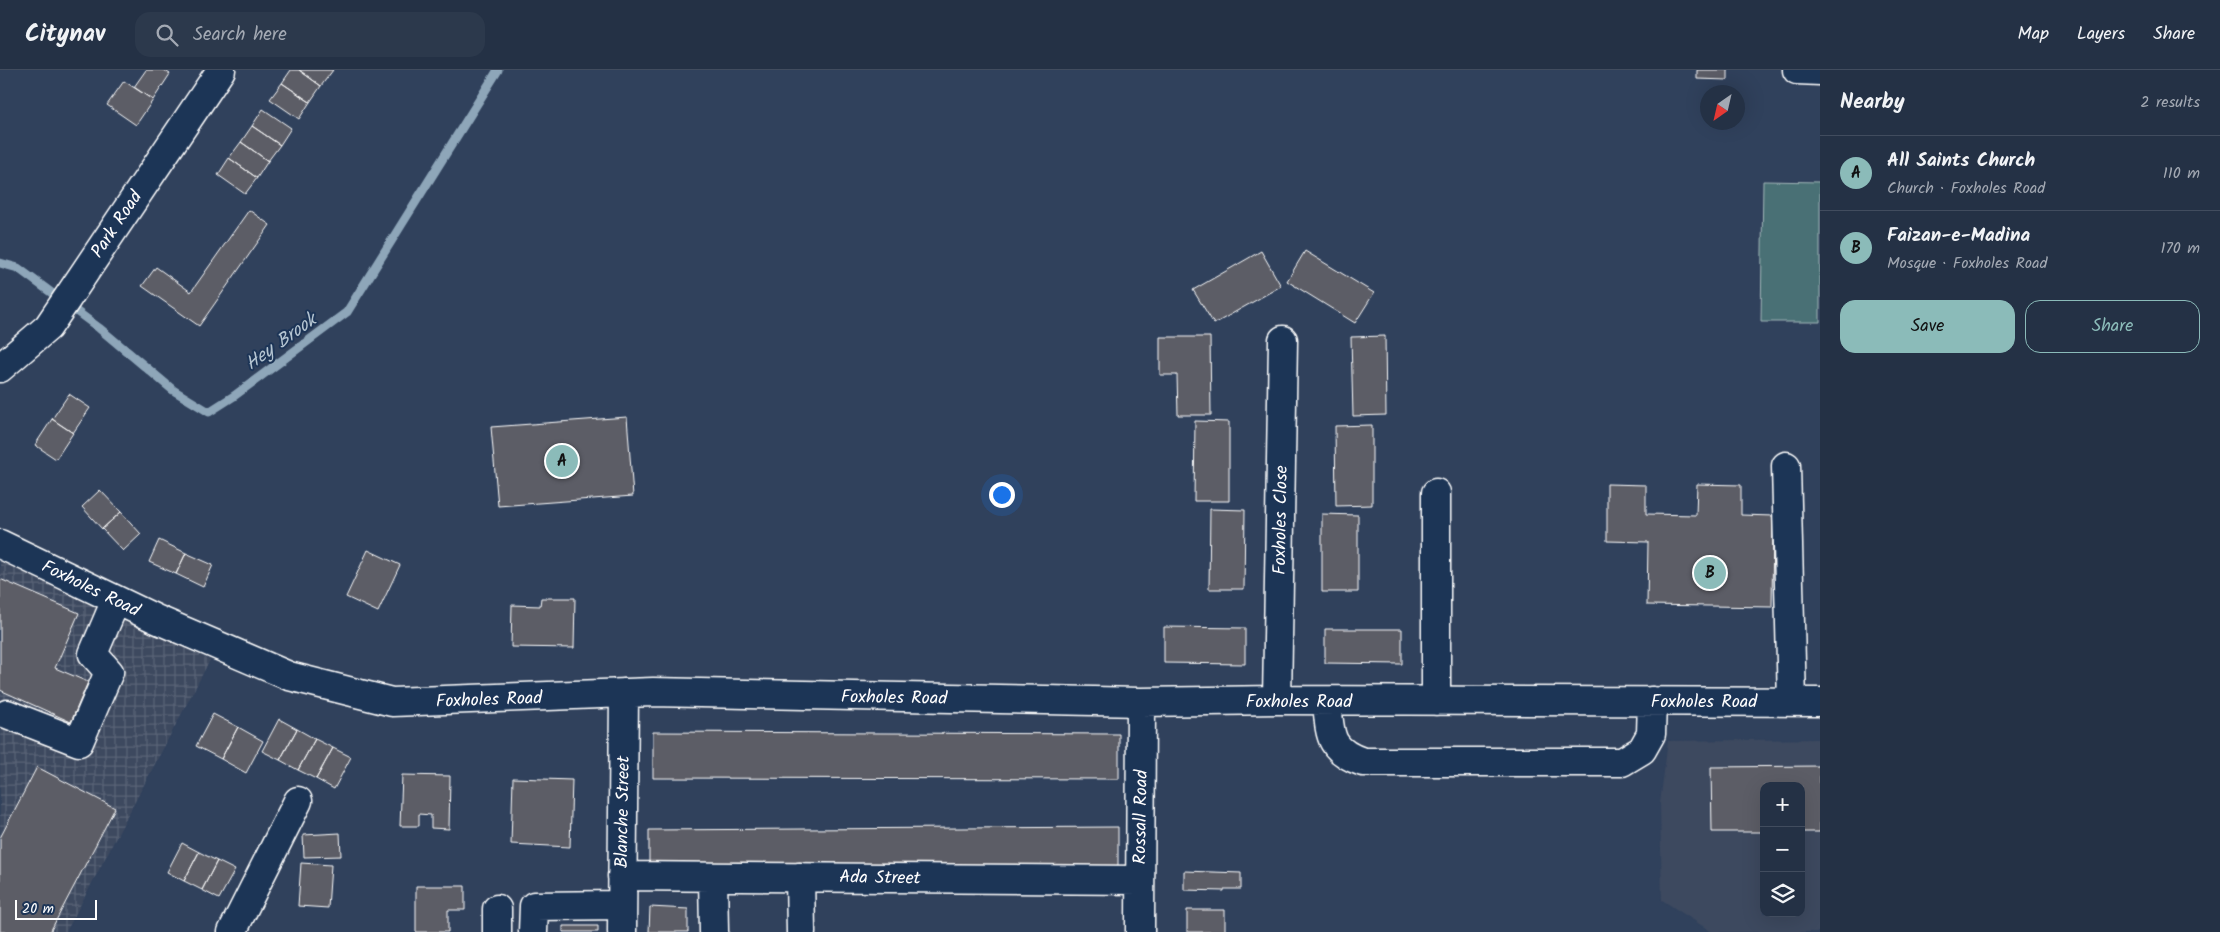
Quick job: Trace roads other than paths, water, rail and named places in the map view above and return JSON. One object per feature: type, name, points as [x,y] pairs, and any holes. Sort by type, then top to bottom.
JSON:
[{"type":"street","name":"Park Road","points":[[0,368],[48,327],[219,70]]},
{"type":"street","points":[[1797,70],[1820,71]]},
{"type":"street","name":"Foxholes Close","points":[[1277,700],[1283,340]]},
{"type":"street","points":[[1786,466],[1792,702]]},
{"type":"street","points":[[1436,493],[1436,701]]},
{"type":"street","name":"Foxholes Road","points":[[0,544],[116,600],[289,676],[392,702],[624,693],[1141,702],[1277,700],[1820,702]]},
{"type":"street","points":[[7,714],[79,742],[109,672],[93,654],[116,600]]},
{"type":"street","name":"Blanche Street","points":[[622,932],[624,693]]},
{"type":"street","points":[[1327,701],[1330,736],[1346,756],[1363,762],[1622,762],[1642,750],[1651,734],[1652,701]]},
{"type":"street","name":"Rossall Road","points":[[1140,932],[1141,702]]},
{"type":"street","points":[[232,932],[298,801]]},
{"type":"street","name":"Ada Street","points":[[622,876],[1139,880]]},
{"type":"street","points":[[713,877],[714,932]]},
{"type":"street","points":[[800,877],[801,932]]},
{"type":"street","points":[[534,919],[622,905]]},
{"type":"waterway","name":"Hey Brook","points":[[0,263],[18,268],[99,328],[173,390],[209,412],[234,396],[347,312],[498,70]]},
{"type":"place","name":"All Saints Church","points":[[562,461]]},
{"type":"place","name":"Faizan-e-Madina","points":[[1710,573]]}]
